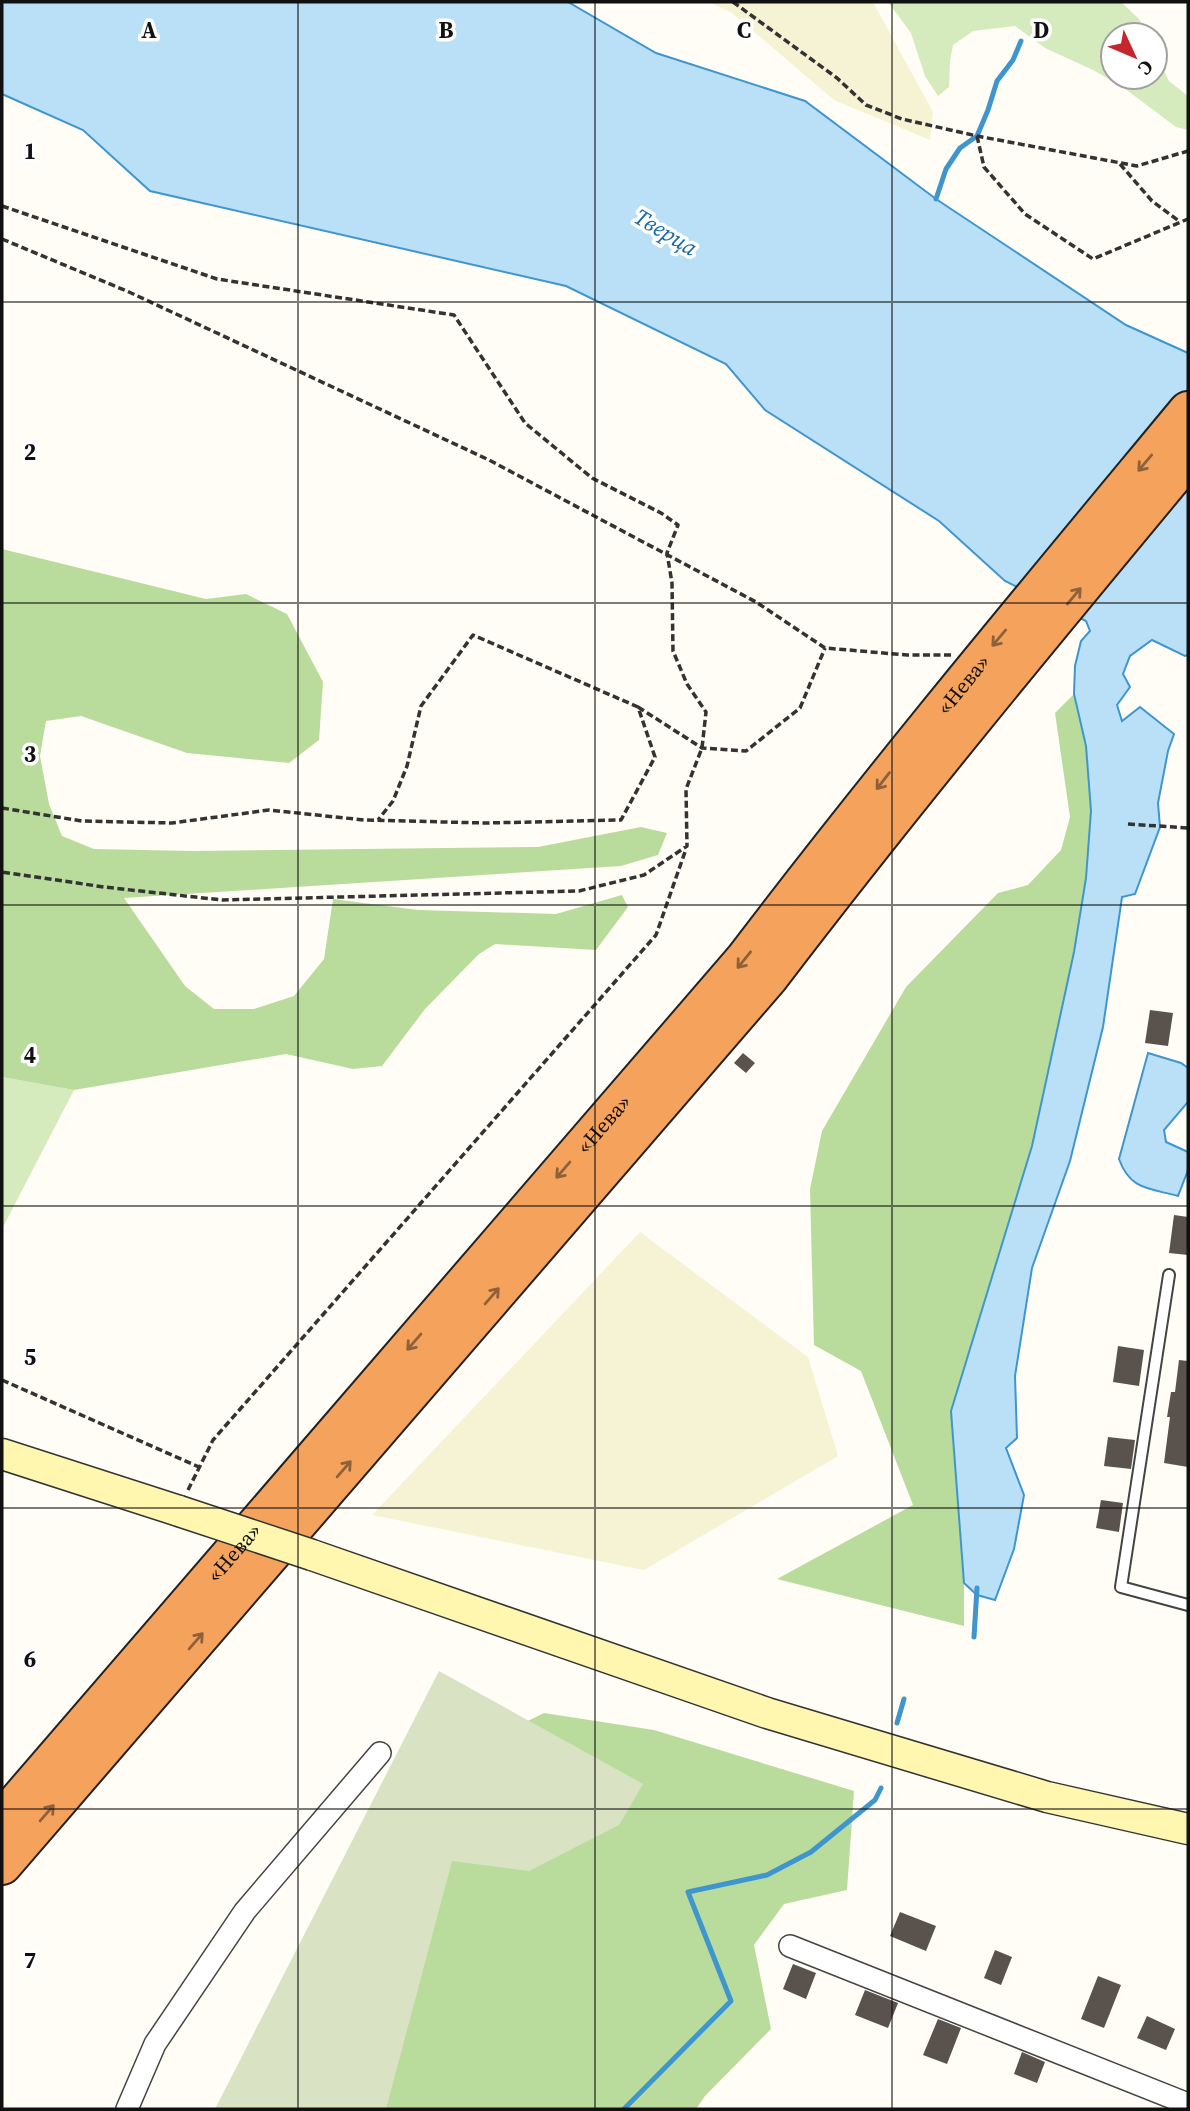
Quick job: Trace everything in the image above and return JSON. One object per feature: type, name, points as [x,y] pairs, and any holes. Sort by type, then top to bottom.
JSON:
[{"type":"highway","name":"«Нева»","points":[[2,1865],[769,978],[851,869],[939,735],[1188,411]]},
{"type":"highway","name":"«Нева»","points":[[2,1820],[939,735],[1188,458]]},
{"type":"main road","points":[[2,1454],[312,1555],[767,1713],[1047,1797],[1188,1829]]},
{"type":"street","points":[[127,2109],[155,2044],[245,1910],[380,1753]]},
{"type":"street","points":[[790,1946],[1162,2102],[1188,2104]]},
{"type":"lane","points":[[1169,1275],[1121,1587],[1188,1605]]},
{"type":"path","points":[[733,2],[837,78],[866,105],[902,119],[976,136],[1137,166],[1188,151]]},
{"type":"path","points":[[976,136],[984,167],[1025,214],[1093,259],[1188,219]]},
{"type":"path","points":[[1118,163],[1152,201],[1181,222]]},
{"type":"path","points":[[2,206],[217,279],[454,315],[525,423],[592,478],[661,513],[678,525],[667,553],[672,583],[674,651],[687,684],[706,712],[702,748],[686,789],[687,846],[656,935],[213,1440],[199,1467],[2,1380]]},
{"type":"path","points":[[2,239],[129,292],[489,460],[756,602],[825,648],[907,655],[952,655]]},
{"type":"path","points":[[378,820],[393,801],[407,766],[421,706],[473,635],[638,707],[702,748],[746,751],[800,708],[825,648]]},
{"type":"path","points":[[2,808],[82,821],[172,823],[269,810],[378,820],[486,823],[621,820],[655,757],[638,707]]},
{"type":"path","points":[[1128,824],[1188,828]]},
{"type":"path","points":[[2,872],[222,900],[579,891],[645,875],[687,846]]},
{"type":"shaded area","points":[[709,2],[873,2],[933,112],[930,140],[834,100],[732,13]]},
{"type":"shaded area","points":[[640,1232],[808,1357],[838,1456],[644,1570],[372,1515]]},
{"type":"green space","points":[[888,2],[1121,2],[1140,21],[1099,21],[1099,73],[1045,48],[1015,26],[973,31],[953,45],[949,87],[938,96],[925,76],[911,33]]},
{"type":"green space","points":[[1169,81],[1188,96],[1188,130],[1176,127],[1128,91],[1169,91]]},
{"type":"green space","points":[[2,549],[206,599],[246,594],[287,614],[323,682],[319,740],[289,763],[187,753],[81,716],[46,721],[40,756],[49,804],[62,836],[94,849],[193,851],[538,847],[641,827],[667,833],[658,855],[621,866],[124,898],[185,986],[214,1009],[254,1009],[294,996],[324,959],[333,899],[418,910],[556,914],[622,895],[628,907],[596,950],[495,944],[479,954],[425,1009],[382,1066],[353,1069],[286,1054],[74,1090],[2,1077]]},
{"type":"green space","points":[[1074,694],[1086,746],[1091,811],[1086,878],[1074,952],[1032,1146],[951,1411],[964,1583],[964,1626],[777,1579],[913,1505],[861,1371],[814,1345],[810,1189],[822,1131],[906,987],[998,893],[1028,885],[1061,850],[1070,817],[1055,713]]},
{"type":"green space","points":[[2,1077],[74,1090],[2,1229]]},
{"type":"green space","points":[[439,1671],[643,1784],[619,1825],[529,1871],[452,1861],[386,2109],[215,2109]]},
{"type":"green space","points":[[544,1713],[654,1730],[854,1791],[847,1890],[784,1904],[754,1945],[771,2029],[705,2096],[696,2109],[274,2109],[477,1746]]},
{"type":"water","name":"Тверца","points":[[2,2],[568,2],[656,53],[805,101],[936,199],[1126,325],[1188,353],[1188,655],[1152,640],[1130,656],[1123,674],[1130,687],[1117,705],[1122,721],[1140,707],[1174,734],[1158,803],[1160,827],[1135,894],[1122,897],[1103,1027],[1070,1161],[1032,1268],[1015,1376],[1017,1438],[1006,1448],[1024,1495],[1014,1549],[995,1600],[977,1595],[964,1583],[951,1411],[1032,1146],[1074,952],[1086,878],[1091,811],[1086,746],[1074,694],[1075,666],[1081,641],[1090,631],[1086,621],[1005,581],[939,521],[765,410],[726,364],[566,286],[150,191],[83,130],[2,94]]},
{"type":"water","points":[[1148,1053],[1181,1063],[1188,1068],[1188,1102],[1164,1130],[1166,1142],[1188,1152],[1188,1170],[1178,1196],[1149,1189],[1135,1182],[1119,1159]]},
{"type":"building","points":[[1150,1010],[1173,1013],[1168,1046],[1145,1043]]},
{"type":"building","points":[[743,1053],[755,1063],[746,1073],[734,1063]]},
{"type":"building","points":[[1174,1215],[1188,1217],[1188,1255],[1169,1253]]},
{"type":"building","points":[[1118,1346],[1144,1350],[1139,1386],[1113,1382]]},
{"type":"building","points":[[1179,1360],[1188,1361],[1188,1467],[1164,1463],[1170,1417],[1167,1417],[1171,1392],[1175,1392]]},
{"type":"building","points":[[1108,1437],[1135,1440],[1131,1469],[1104,1466]]},
{"type":"building","points":[[1101,1500],[1123,1503],[1119,1532],[1096,1528]]},
{"type":"building","points":[[900,1912],[936,1926],[926,1951],[890,1936]]},
{"type":"building","points":[[995,1950],[1012,1957],[1001,1985],[984,1978]]},
{"type":"building","points":[[793,1964],[816,1973],[806,1999],[783,1989]]},
{"type":"building","points":[[1098,1976],[1121,1985],[1104,2028],[1081,2019]]},
{"type":"building","points":[[865,1990],[898,2003],[888,2028],[855,2015]]},
{"type":"building","points":[[1147,2016],[1175,2029],[1166,2050],[1137,2038]]},
{"type":"building","points":[[938,2019],[961,2028],[947,2064],[923,2055]]},
{"type":"building","points":[[1022,2052],[1045,2062],[1037,2083],[1014,2074]]},
{"type":"waterway","points":[[936,199],[946,169],[960,148],[977,136],[997,81],[1013,60],[1021,41]]},
{"type":"waterway","points":[[974,1637],[977,1588]]},
{"type":"waterway","points":[[897,1723],[904,1699]]},
{"type":"waterway","points":[[624,2109],[731,2001],[688,1892],[767,1875],[811,1852],[875,1800],[881,1788]]}]
